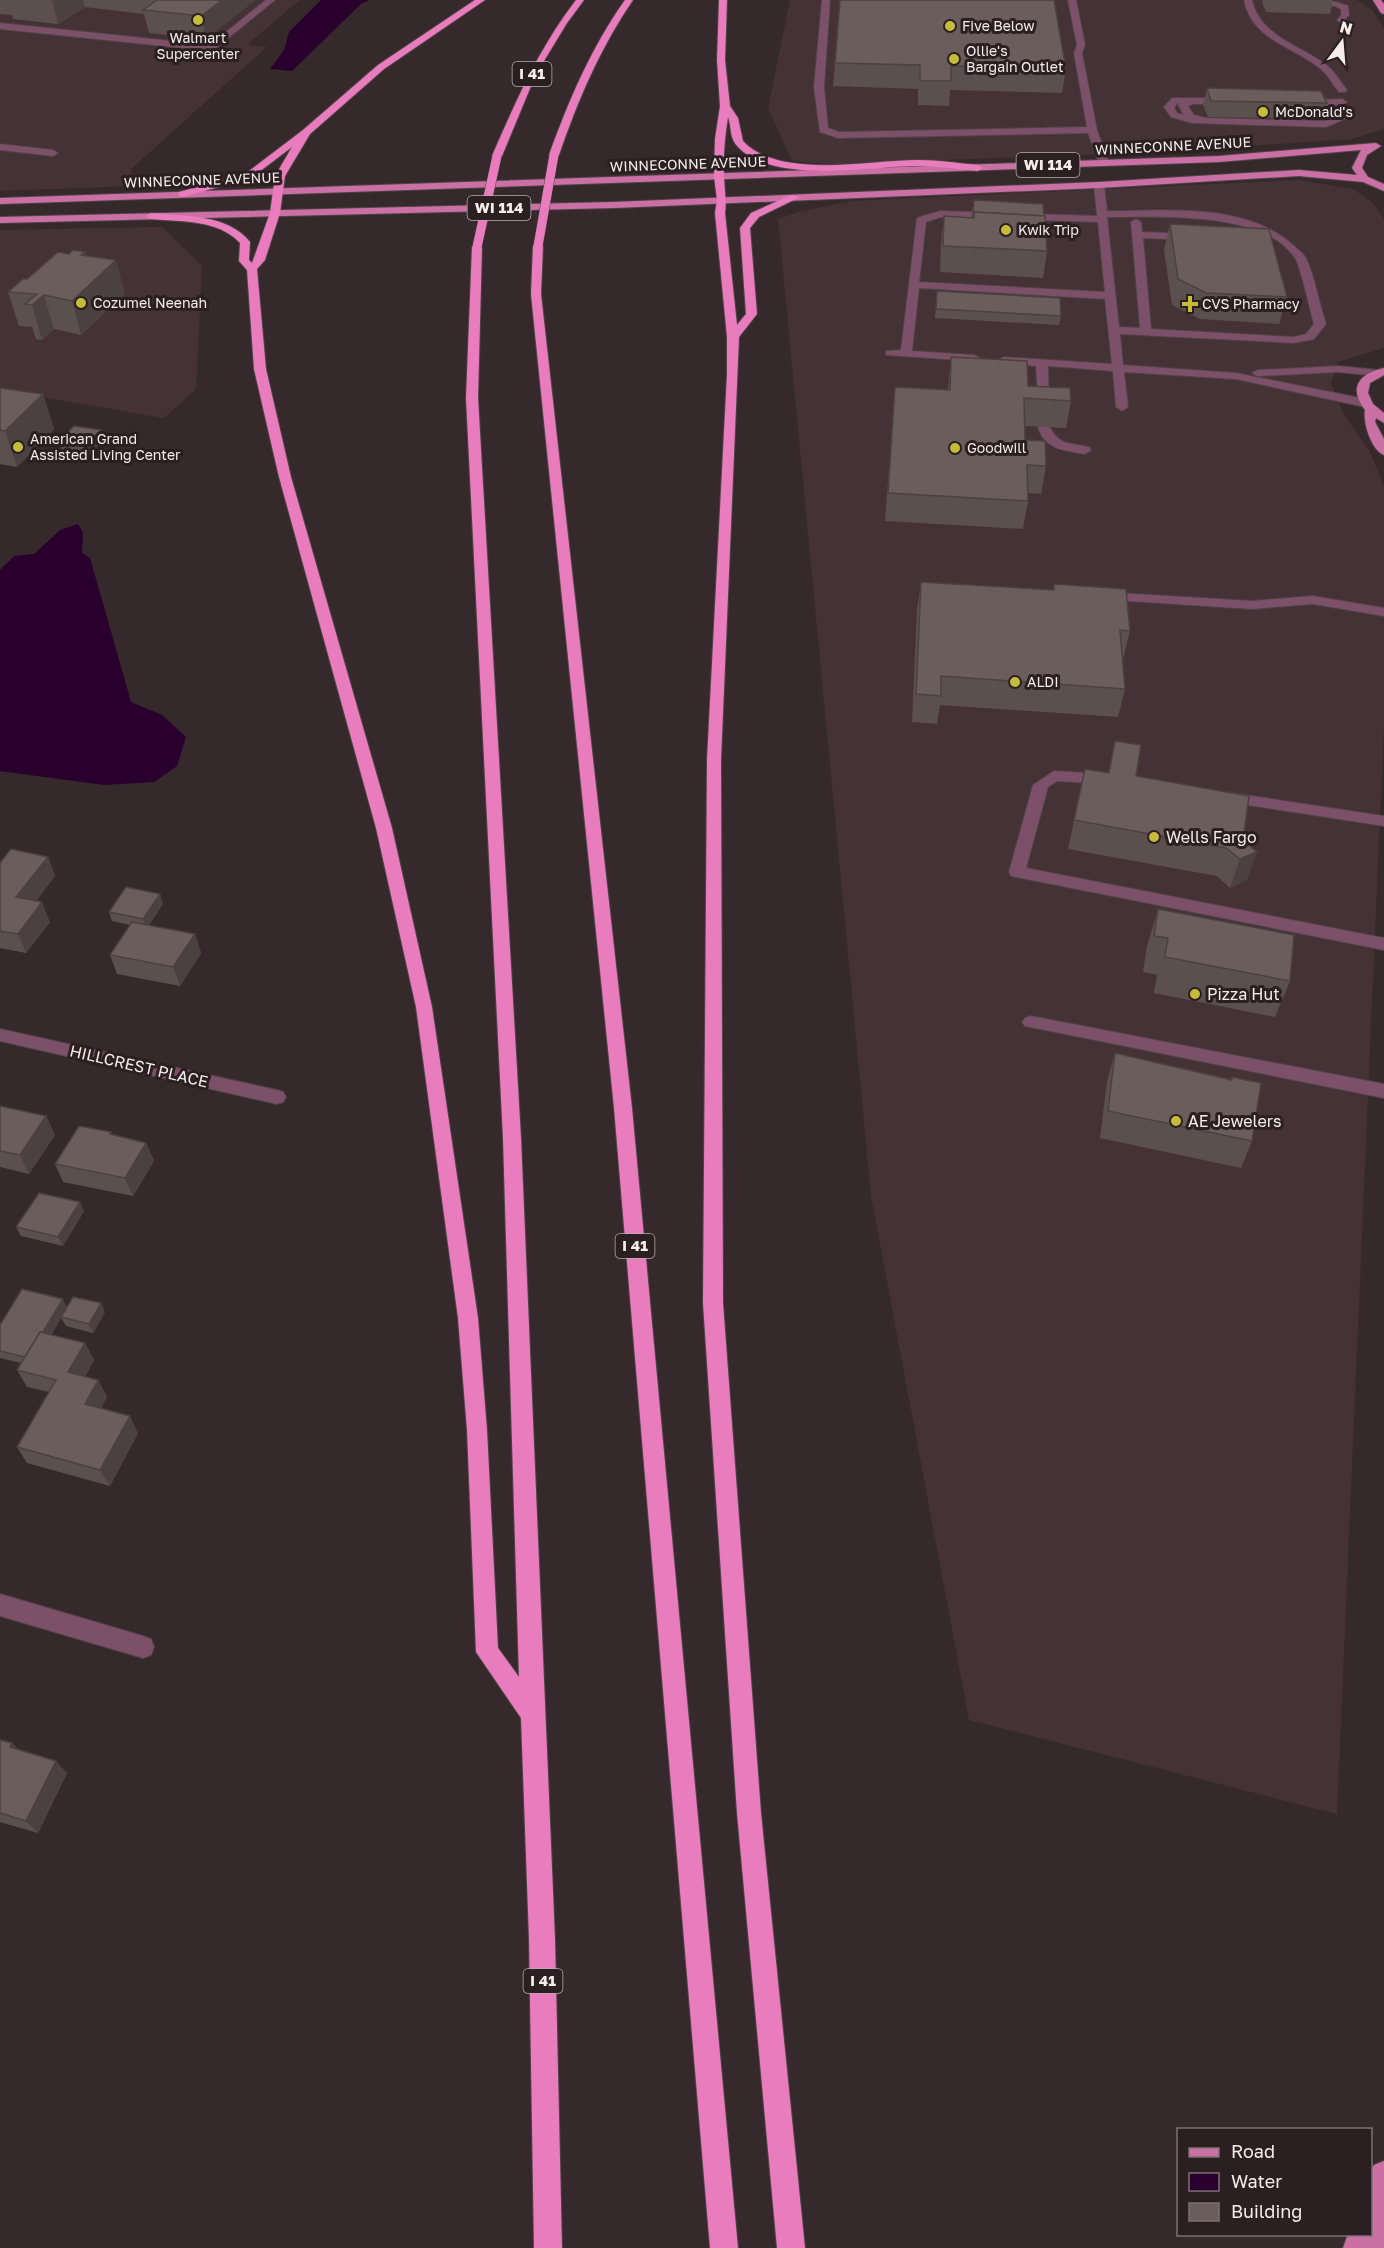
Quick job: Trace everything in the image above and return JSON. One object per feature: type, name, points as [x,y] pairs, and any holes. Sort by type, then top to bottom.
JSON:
[{"type":"highway","points":[[183,194],[248,176],[306,132],[381,67],[481,0]]},
{"type":"highway","name":"I 41","points":[[548,2248],[542,1939],[512,1138],[472,398],[477,247],[497,156],[532,74],[563,22],[580,0]]},
{"type":"highway","name":"I 41","points":[[629,0],[609,27],[581,78],[554,155],[538,246],[536,294],[623,1107],[724,2248]]},
{"type":"highway","points":[[723,0],[721,60],[725,106],[720,139],[719,176],[722,200],[720,213],[733,337],[714,760],[713,1303],[749,1813],[791,2248]]},
{"type":"highway","points":[[725,106],[734,119],[735,138],[744,149],[770,162],[803,166],[920,163],[978,168]]},
{"type":"highway","points":[[252,269],[260,260],[275,213],[280,176],[306,132]]},
{"type":"highway","points":[[733,337],[752,314],[745,228],[755,215],[795,197]]},
{"type":"highway","points":[[151,216],[212,224],[231,229],[244,242],[244,261],[252,269],[259,359],[282,466],[384,828],[424,1007],[468,1318],[477,1430],[487,1652],[532,1714]]},
{"type":"main road","points":[[1377,0],[1384,3]]},
{"type":"main road","points":[[1377,0],[1384,11]]},
{"type":"main road","points":[[1380,145],[1363,153],[1358,160],[1357,168],[1365,179],[1384,188]]},
{"type":"main road","name":"WINNECONNE AVENUE","points":[[0,201],[1219,159],[1380,145]]},
{"type":"main road","name":"WINNECONNE AVENUE","points":[[0,220],[614,205],[1099,185],[1269,174],[1307,174],[1365,179]]},
{"type":"main road","points":[[1381,372],[1366,379],[1361,388],[1362,397],[1368,406],[1384,418]]},
{"type":"main road","points":[[1368,406],[1369,422],[1384,451]]},
{"type":"main road","points":[[1377,2190],[1377,2248]]},
{"type":"street","points":[[0,26],[212,48],[271,0]]},
{"type":"street","points":[[826,0],[819,87],[823,130],[828,133],[838,135],[1092,130]]},
{"type":"street","points":[[1072,0],[1081,45],[1078,53],[1079,62],[1092,130],[1104,163]]},
{"type":"street","points":[[1248,0],[1250,12],[1258,24],[1326,69],[1342,90]]},
{"type":"street","points":[[1268,0],[1336,4],[1345,8],[1345,15],[1341,20]]},
{"type":"street","points":[[1245,101],[1175,100],[1169,106],[1179,117],[1206,121],[1326,124],[1342,118]]},
{"type":"street","points":[[1199,100],[1186,102],[1184,108],[1190,116],[1206,121]]},
{"type":"street","points":[[1292,102],[1341,102]]},
{"type":"street","points":[[0,147],[53,153]]},
{"type":"street","points":[[1099,185],[1122,407]]},
{"type":"street","points":[[906,354],[921,220],[940,214],[1102,216],[1135,214],[1222,218],[1246,223],[1279,240],[1300,257],[1320,324],[1314,334],[1307,339],[1258,340],[1114,330]]},
{"type":"street","points":[[1135,214],[1146,332]]},
{"type":"street","points":[[1137,235],[1208,237]]},
{"type":"street","points":[[1255,239],[1279,240]]},
{"type":"street","points":[[914,285],[1111,296]]},
{"type":"street","points":[[890,352],[1236,376],[1368,406]]},
{"type":"street","points":[[1042,363],[1043,421],[1047,439],[1055,444],[1085,450]]},
{"type":"street","points":[[1236,376],[1338,369],[1381,372]]},
{"type":"street","points":[[1083,595],[1252,605],[1313,600],[1384,612]]},
{"type":"street","points":[[1106,780],[1054,776],[1041,785],[1017,872],[1384,944]]},
{"type":"street","points":[[1213,795],[1384,821]]},
{"type":"street","points":[[1031,1022],[1384,1091]]},
{"type":"street","name":"HILLCREST PLACE","points":[[0,1035],[277,1097]]},
{"type":"street","points":[[0,1605],[143,1647]]},
{"type":"shaded area","points":[[0,0],[300,0],[247,45],[267,47],[131,169],[132,186],[0,191]]},
{"type":"shaded area","points":[[790,0],[1357,0],[1373,11],[1384,28],[1384,129],[1352,139],[1143,153],[828,164],[792,161],[768,108]]},
{"type":"shaded area","points":[[1299,180],[1353,189],[1373,203],[1384,219],[1384,348],[1338,362],[1331,383],[1343,413],[1370,452],[1384,486],[1384,725],[1337,1814],[969,1720],[871,1196],[778,219],[802,211],[852,201]]},
{"type":"shaded area","points":[[162,227],[202,266],[196,389],[164,418],[0,390],[0,230]]},
{"type":"water","points":[[321,0],[369,0],[361,4],[292,71],[270,69],[284,50],[289,32]]},
{"type":"water","points":[[78,524],[83,533],[82,553],[90,558],[131,702],[162,715],[186,737],[177,766],[154,782],[104,785],[0,771],[0,570],[14,556],[34,554],[60,530]]},
{"type":"building","points":[[157,0],[222,0],[201,16],[143,10]]},
{"type":"building","points":[[840,0],[1054,0],[1066,69],[951,66],[951,81],[920,81],[920,65],[835,63]]},
{"type":"building","points":[[1207,88],[1321,91],[1327,103],[1211,101]]},
{"type":"building","points":[[974,200],[1043,204],[1044,216],[974,212],[973,218]]},
{"type":"building","points":[[974,212],[1045,216],[1047,251],[943,246],[944,216],[974,218]]},
{"type":"building","points":[[1170,224],[1269,229],[1287,297],[1206,293],[1178,279]]},
{"type":"building","points":[[73,250],[85,252],[81,255],[116,260],[72,301],[44,295],[32,305],[25,304],[37,294],[8,292],[58,252],[69,254]]},
{"type":"building","points":[[937,291],[1060,298],[1061,316],[936,309]]},
{"type":"building","name":"Goodwill","points":[[951,357],[1027,361],[1028,386],[1070,388],[1071,401],[1024,398],[1025,440],[1045,441],[1046,466],[1027,465],[1028,501],[888,493],[895,387],[950,390]]},
{"type":"building","points":[[0,388],[43,394],[5,431],[0,430]]},
{"type":"building","points":[[74,426],[101,430],[87,445],[59,441]]},
{"type":"building","name":"ALDI","points":[[921,582],[1054,590],[1054,584],[1126,589],[1130,631],[1120,630],[1125,689],[941,676],[941,696],[916,694]]},
{"type":"building","points":[[1115,741],[1141,745],[1136,776],[1249,796],[1243,840],[1257,852],[1240,859],[1226,848],[1074,820],[1085,769],[1109,773]]},
{"type":"building","points":[[11,849],[48,857],[16,897],[42,902],[18,934],[0,931],[0,863]]},
{"type":"building","points":[[126,887],[160,894],[143,919],[109,912]]},
{"type":"building","points":[[1158,909],[1294,935],[1290,981],[1165,957],[1168,938],[1154,936]]},
{"type":"building","points":[[132,922],[195,934],[173,967],[110,955]]},
{"type":"building","points":[[1115,1053],[1232,1080],[1232,1077],[1261,1083],[1252,1141],[1108,1111]]},
{"type":"building","points":[[0,1106],[46,1116],[20,1155],[0,1151]]},
{"type":"building","points":[[79,1126],[111,1132],[110,1134],[146,1143],[125,1178],[55,1164]]},
{"type":"building","points":[[39,1193],[80,1202],[58,1237],[16,1227]]},
{"type":"building","points":[[22,1289],[63,1299],[25,1357],[0,1351],[0,1325]]},
{"type":"building","points":[[73,1297],[101,1303],[89,1324],[61,1317]]},
{"type":"building","points":[[40,1332],[85,1343],[68,1372],[98,1380],[85,1404],[130,1416],[100,1470],[17,1447],[56,1380],[17,1370]]},
{"type":"building","points":[[0,1740],[12,1743],[10,1747],[56,1761],[26,1821],[0,1813]]},
{"type":"place","name":"Walmart Supercenter","points":[[198,20]]},
{"type":"place","name":"Five Below","points":[[950,26]]},
{"type":"place","name":"Ollie's Bargain Outlet","points":[[954,59]]},
{"type":"place","name":"McDonald's","points":[[1263,112]]},
{"type":"place","name":"Kwik Trip","points":[[1006,230]]},
{"type":"place","name":"Cozumel Neenah","points":[[81,303]]},
{"type":"place","name":"CVS Pharmacy","points":[[1190,304]]},
{"type":"place","name":"American Grand Assisted Living Center","points":[[18,447]]},
{"type":"place","name":"Goodwill","points":[[955,448]]},
{"type":"place","name":"ALDI","points":[[1015,682]]},
{"type":"place","name":"Wells Fargo","points":[[1154,837]]},
{"type":"place","name":"Pizza Hut","points":[[1195,994]]},
{"type":"place","name":"AE Jewelers","points":[[1176,1121]]}]
